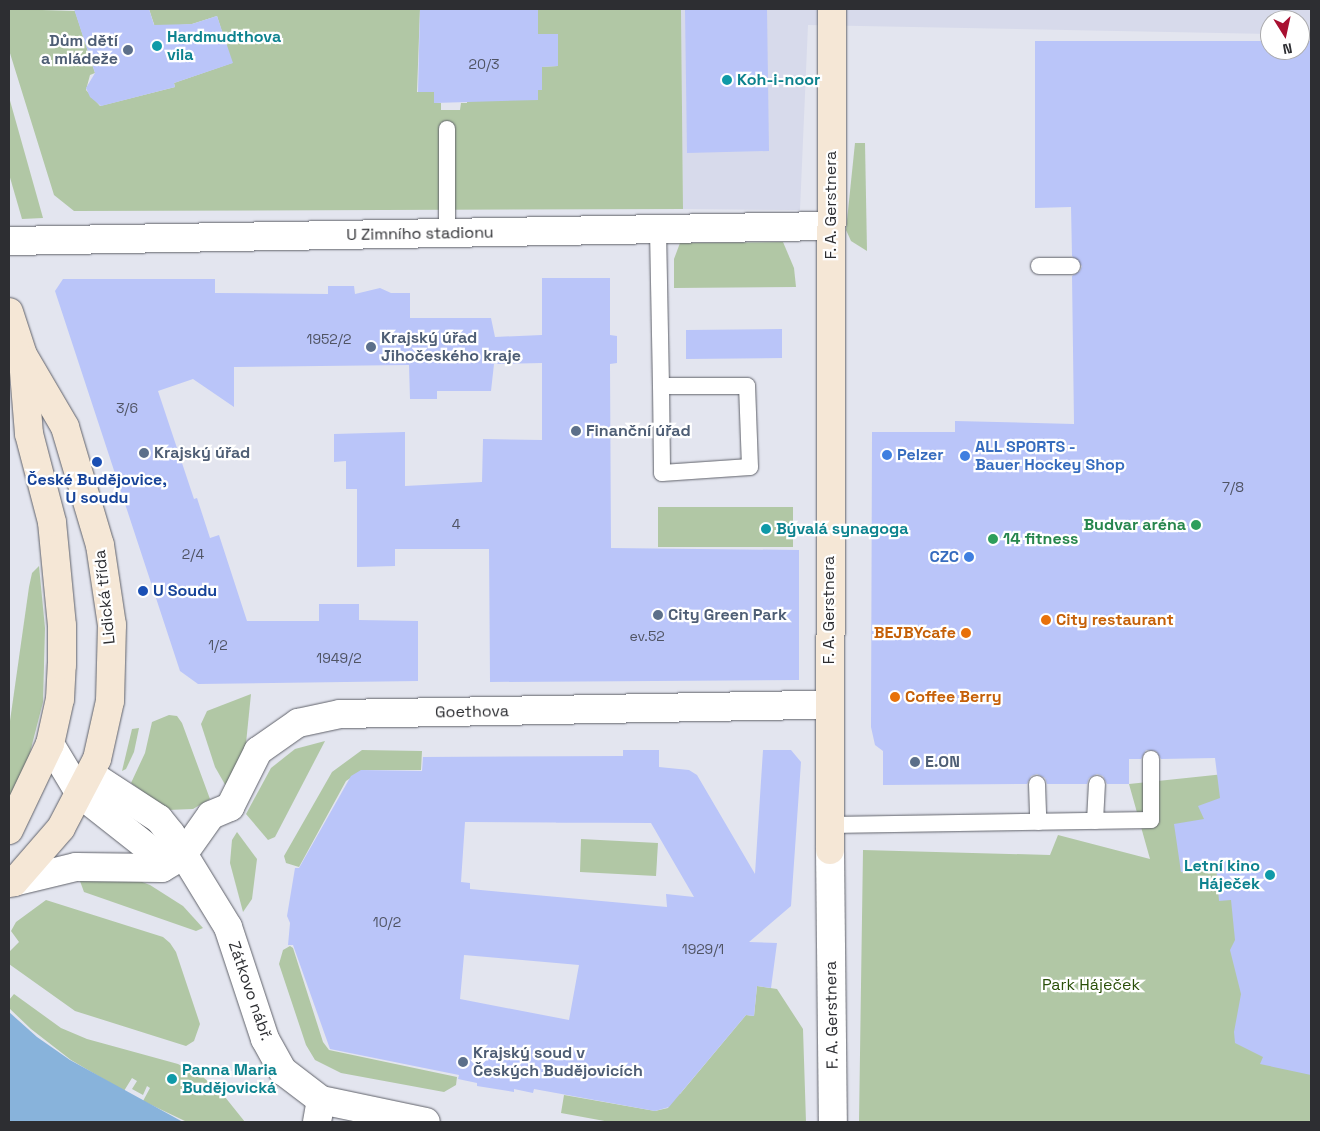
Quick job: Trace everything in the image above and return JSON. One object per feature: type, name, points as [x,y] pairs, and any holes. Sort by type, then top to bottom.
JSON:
[{"type":"street","name":"F. A. Gerstnera","points":[[832,9],[828,705],[833,1122]]},
{"type":"street","name":"U Zimního stadionu","points":[[9,241],[831,226]]},
{"type":"street","name":"Lidická třída","points":[[9,312],[23,355],[65,427],[101,547],[112,625],[110,701],[97,759],[61,828],[12,882]]},
{"type":"street","name":"Lidická třída","points":[[9,830],[50,744],[60,700],[62,626],[52,522],[29,434],[23,355]]},
{"type":"street","name":"Goethova","points":[[182,856],[211,815],[230,807],[258,751],[298,723],[340,714],[828,705]]},
{"type":"street","points":[[50,744],[85,784],[156,854],[182,856]]},
{"type":"street","points":[[12,882],[76,867],[162,868],[182,856]]},
{"type":"street","name":"Zátkovo nábř.","points":[[182,856],[228,927],[265,1039],[283,1071],[319,1111],[426,1122]]},
{"type":"lane","points":[[447,130],[447,233]]},
{"type":"lane","points":[[658,230],[662,473],[750,468],[747,386],[661,386]]},
{"type":"lane","points":[[1039,266],[1072,266]]},
{"type":"lane","points":[[830,837],[1038,822],[1151,820],[1151,759]]},
{"type":"lane","points":[[1037,784],[1038,822]]},
{"type":"lane","points":[[1095,821],[1097,784]]},
{"type":"shaded area","name":"Koh-i-noor","points":[[681,9],[1311,9],[1311,35],[1310,10],[1260,10],[1260,34],[808,25],[800,210],[683,209]]},
{"type":"green space","points":[[9,9],[75,11],[95,73],[90,75],[86,90],[100,106],[175,87],[174,83],[232,63],[217,16],[192,24],[155,27],[149,9],[420,9],[417,92],[434,92],[434,103],[441,103],[441,110],[460,110],[461,103],[467,103],[467,95],[537,100],[538,90],[542,90],[538,67],[558,66],[558,34],[538,34],[538,9],[681,9],[683,209],[74,211],[54,195],[9,50]]},
{"type":"green space","points":[[9,97],[43,218],[22,219],[9,174]]},
{"type":"green space","points":[[855,143],[865,143],[867,251],[851,241],[846,230]]},
{"type":"green space","points":[[783,242],[794,268],[796,287],[674,288],[674,259],[680,243]]},
{"type":"green space","points":[[658,507],[793,507],[793,547],[658,547]]},
{"type":"green space","points":[[39,566],[45,628],[43,702],[25,772],[9,805],[9,728],[29,587],[32,573]]},
{"type":"green space","points":[[251,694],[245,753],[227,788],[215,767],[201,724],[207,711]]},
{"type":"green space","points":[[169,715],[177,716],[182,723],[210,799],[193,809],[168,810],[131,783],[145,753],[152,722]]},
{"type":"green space","points":[[139,728],[134,752],[126,769],[122,771],[132,729]]},
{"type":"green space","points":[[325,741],[275,837],[268,840],[246,814],[271,768],[295,749]]},
{"type":"green space","points":[[362,750],[422,751],[421,770],[362,770],[346,781],[299,867],[286,863],[284,856],[332,772]]},
{"type":"green space","name":"Park Háječek","points":[[1311,765],[1311,1122],[859,1122],[863,850],[1050,855],[1058,835],[1150,859],[1129,784]]},
{"type":"green space","points":[[237,832],[257,859],[252,899],[243,912],[230,863],[232,840]]},
{"type":"green space","points":[[581,839],[658,843],[656,876],[580,872]]},
{"type":"green space","points":[[82,877],[137,880],[150,885],[183,906],[203,928],[196,931],[84,892],[80,881]]},
{"type":"green space","points":[[46,900],[163,937],[170,943],[176,952],[200,1024],[194,1041],[186,1046],[75,1011],[9,964],[9,952],[19,942],[11,931],[16,922]]},
{"type":"green space","points":[[290,946],[293,948],[323,1042],[329,1050],[457,1077],[456,1085],[444,1092],[341,1073],[315,1060],[306,1045],[279,964],[283,950]]},
{"type":"green space","points":[[757,986],[777,989],[803,1029],[806,1122],[610,1122],[561,1113],[564,1095],[655,1111],[668,1108],[676,1094],[680,1094],[746,1015],[754,1016]]},
{"type":"green space","points":[[14,994],[61,1028],[87,1039],[178,1064],[203,1077],[225,1097],[245,1122],[187,1122],[143,1101],[150,1088],[147,1086],[143,1095],[132,1089],[137,1081],[132,1078],[124,1091],[71,1060],[31,1029],[9,1008],[9,1000]]},
{"type":"water","points":[[9,1012],[37,1037],[70,1060],[183,1122],[9,1122]]},
{"type":"building","name":"Hardmudthova vila","points":[[74,9],[149,9],[154,25],[192,24],[217,16],[233,63],[174,83],[175,87],[101,106],[90,97],[86,88],[95,73]]},
{"type":"building","points":[[420,9],[538,9],[538,34],[558,34],[558,66],[542,67],[542,90],[538,90],[538,100],[434,103],[434,92],[418,92]]},
{"type":"building","name":"Koh-i-noor","points":[[685,9],[767,9],[769,151],[687,153]]},
{"type":"building","points":[[1035,41],[1260,41],[1260,60],[1310,60],[1311,41],[1311,1075],[1260,1064],[1263,1057],[1235,1043],[1234,1032],[1241,994],[1230,950],[1235,940],[1231,900],[1219,901],[1216,866],[1181,872],[1174,824],[1204,819],[1198,806],[1220,798],[1215,758],[1161,759],[1156,751],[1146,750],[1141,759],[1129,759],[1129,784],[1107,784],[1103,776],[1097,774],[1089,778],[1087,784],[1047,784],[1045,778],[1037,774],[1031,776],[1027,784],[883,785],[883,751],[875,745],[871,727],[872,432],[955,432],[955,421],[1074,424],[1072,276],[1080,271],[1082,266],[1072,256],[1071,207],[1035,208]]},
{"type":"building","points":[[542,278],[610,278],[610,335],[617,336],[617,363],[610,364],[611,548],[799,550],[799,680],[490,682],[489,549],[395,549],[395,566],[357,567],[357,489],[346,489],[346,461],[334,462],[334,434],[405,432],[405,486],[482,482],[483,439],[542,440],[542,363],[494,364],[491,391],[437,391],[437,399],[410,399],[409,365],[234,367],[234,407],[193,379],[158,391],[194,499],[197,498],[210,538],[219,535],[247,621],[319,621],[319,604],[359,604],[359,620],[418,621],[418,681],[198,684],[180,671],[55,291],[63,279],[215,279],[215,293],[328,294],[328,286],[354,286],[355,294],[380,288],[391,293],[410,293],[410,318],[491,318],[495,337],[542,335]]},
{"type":"building","points":[[782,329],[782,358],[686,359],[686,330]]},
{"type":"building","points":[[623,750],[659,750],[659,767],[689,770],[697,775],[755,874],[763,750],[791,750],[801,762],[791,906],[749,942],[777,943],[771,988],[757,986],[754,1016],[746,1015],[669,1107],[655,1111],[534,1089],[533,1093],[514,1089],[514,1092],[477,1086],[477,1083],[458,1079],[459,1075],[330,1049],[293,945],[288,945],[290,923],[287,916],[295,868],[299,868],[351,776],[361,770],[422,771],[423,757],[623,756]],"holes":[[[465,822],[651,823],[694,897],[666,894],[667,907],[470,889],[470,883],[461,882]],[[464,955],[579,965],[569,1020],[460,999]]]},
{"type":"place","name":"Hardmudthova vila","points":[[157,46]]},
{"type":"place","name":"Dům dětí a mládeže","points":[[128,50]]},
{"type":"place","name":"Koh-i-noor","points":[[727,80]]},
{"type":"place","name":"Krajský úřad Jihočeského kraje","points":[[371,347]]},
{"type":"place","name":"Finanční úřad","points":[[576,431]]},
{"type":"place","name":"Krajský úřad","points":[[144,453]]},
{"type":"place","name":"Pelzer","points":[[887,455]]},
{"type":"place","name":"ALL SPORTS - Bauer Hockey Shop","points":[[965,456]]},
{"type":"place","name":"České Budějovice, U soudu","points":[[97,462]]},
{"type":"place","name":"Budvar aréna","points":[[1196,525]]},
{"type":"place","name":"Bývalá synagoga","points":[[766,529]]},
{"type":"place","name":"14 fitness","points":[[993,539]]},
{"type":"place","name":"CZC","points":[[969,557]]},
{"type":"place","name":"U Soudu","points":[[143,591]]},
{"type":"place","name":"City Green Park","points":[[658,615]]},
{"type":"place","name":"City restaurant","points":[[1046,620]]},
{"type":"place","name":"BEJBYcafe","points":[[966,633]]},
{"type":"place","name":"Coffee Berry","points":[[895,697]]},
{"type":"place","name":"E.ON","points":[[915,762]]},
{"type":"place","name":"Letní kino Háječek","points":[[1270,875]]},
{"type":"place","name":"Krajský soud v Českých Budějovicích","points":[[463,1062]]},
{"type":"place","name":"Panna Maria Budějovická","points":[[172,1079]]}]
